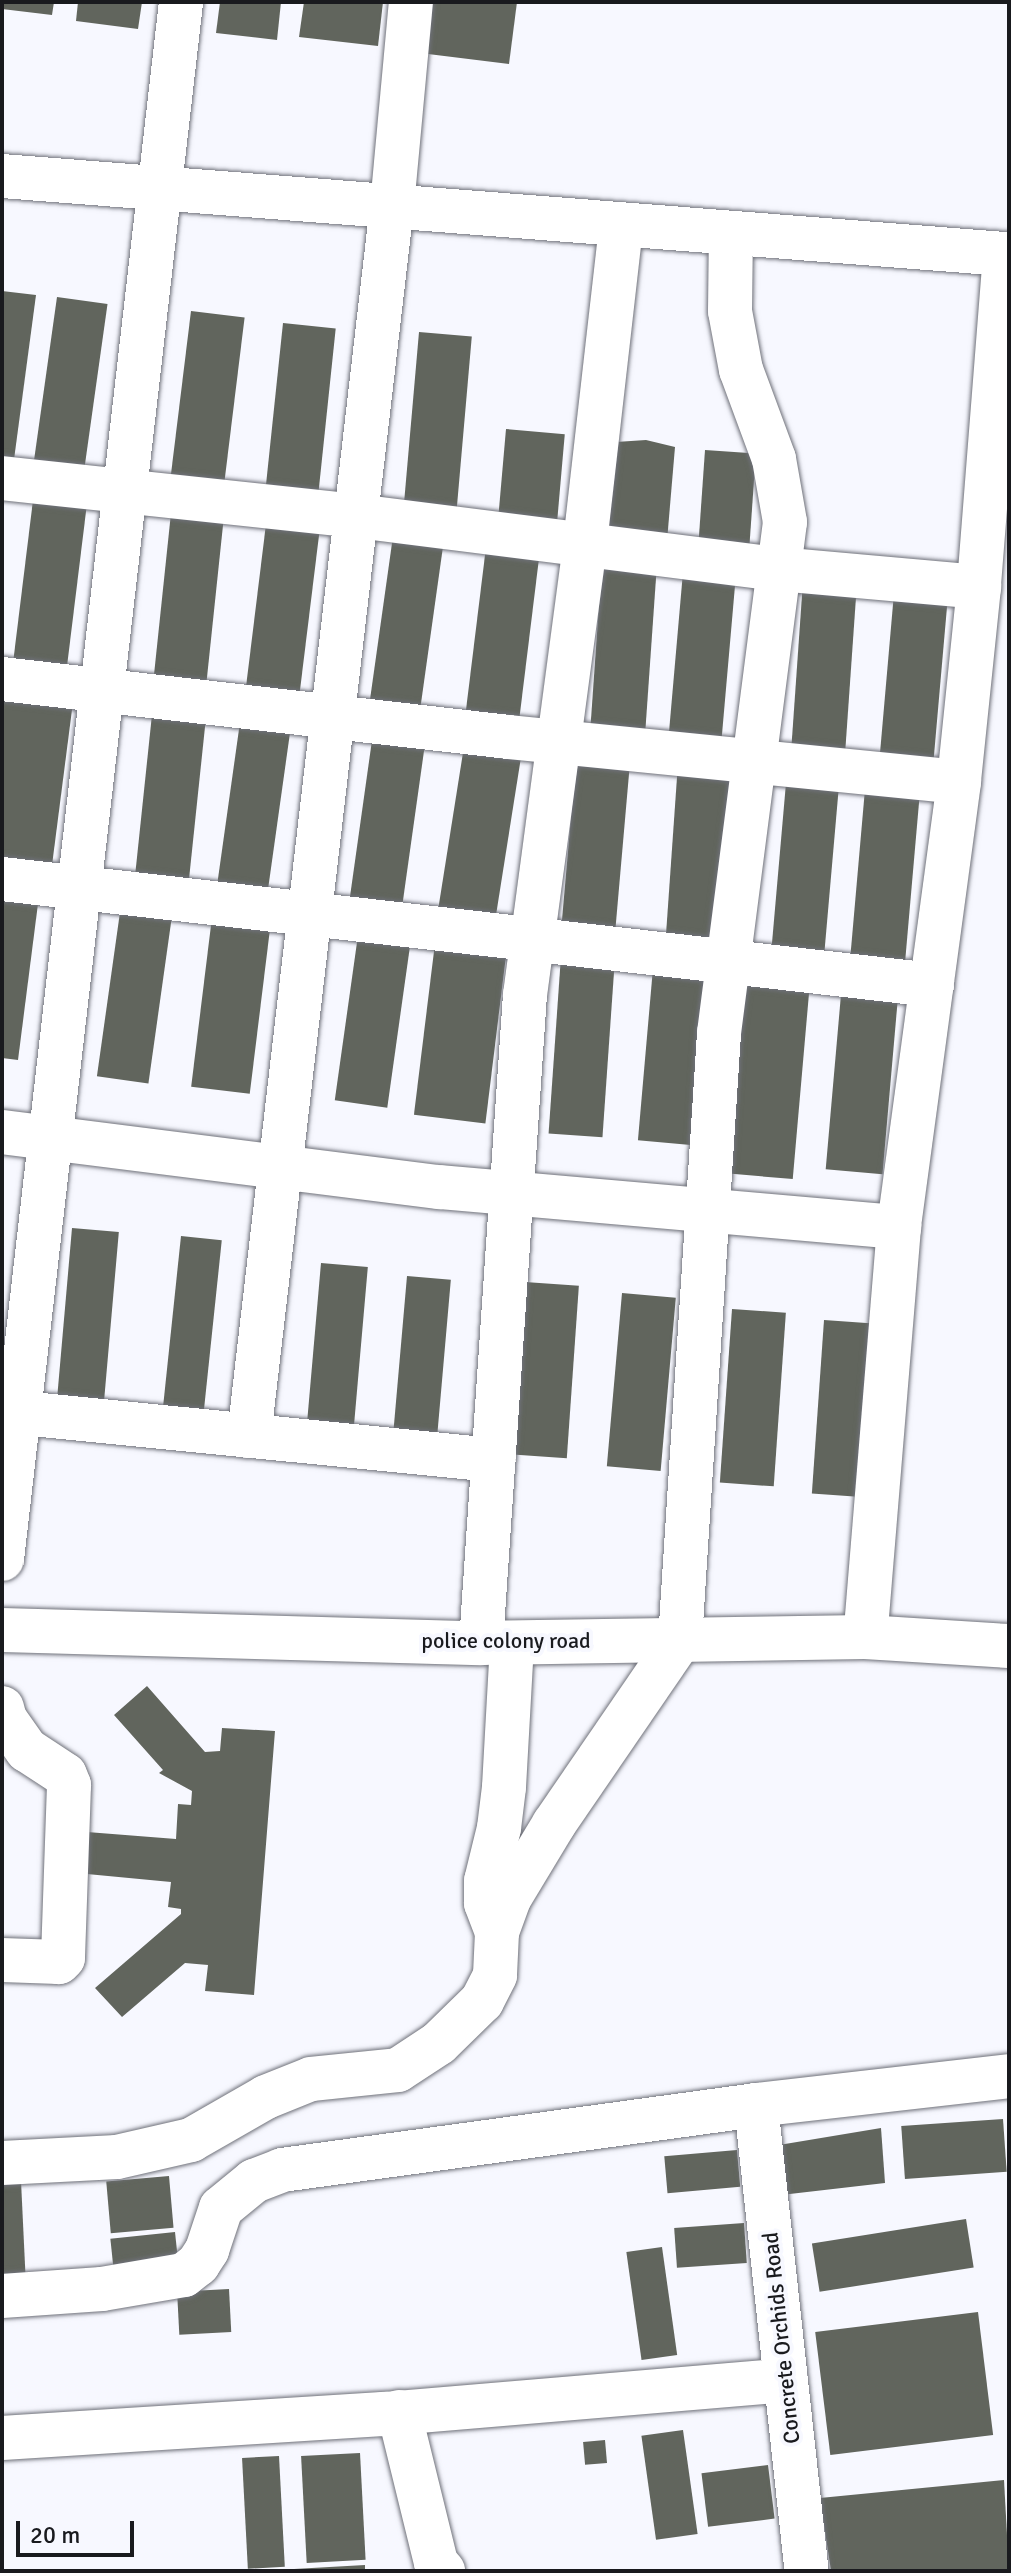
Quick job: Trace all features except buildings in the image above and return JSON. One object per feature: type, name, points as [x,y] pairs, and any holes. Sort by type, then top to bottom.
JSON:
[{"type":"street","points":[[2,1559],[10,1412],[48,1137],[181,2]]},
{"type":"street","points":[[249,1436],[357,516],[392,206],[411,2]]},
{"type":"street","points":[[2,176],[731,234],[1007,238],[1002,393],[988,599],[959,782],[899,1227],[865,1637]]},
{"type":"street","points":[[497,1932],[486,1903],[486,1881],[499,1828],[504,1787],[497,1643],[494,1460],[511,1193],[532,939],[585,543],[621,225]]},
{"type":"street","points":[[2,2163],[117,2157],[191,2140],[266,2097],[311,2079],[398,2070],[439,2043],[482,2001],[495,1975],[497,1932],[510,1897],[554,1824],[680,1640],[719,1033],[785,522],[774,459],[738,355],[730,311],[731,234]]},
{"type":"street","points":[[2,478],[124,489],[585,543],[988,599]]},
{"type":"street","points":[[2,679],[556,742],[959,782]]},
{"type":"street","points":[[2,879],[932,985]]},
{"type":"street","points":[[2,1132],[511,1193],[899,1227]]},
{"type":"street","points":[[10,1412],[494,1460]]},
{"type":"street","name":"police colony road","points":[[2,1630],[497,1643],[865,1637],[1009,1646]]},
{"type":"street","points":[[2,1708],[5,1719],[27,1750],[65,1775],[69,1785],[63,1958],[59,1962],[2,1960]]},
{"type":"street","points":[[2,2296],[102,2289],[184,2275],[198,2264],[207,2250],[221,2208],[254,2181],[282,2170],[756,2105],[1009,2076]]},
{"type":"street","name":"Concrete Orchids Road","points":[[756,2105],[807,2571]]},
{"type":"street","points":[[2,2438],[399,2412],[786,2380]]},
{"type":"street","points":[[399,2412],[436,2563],[443,2571]]}]
